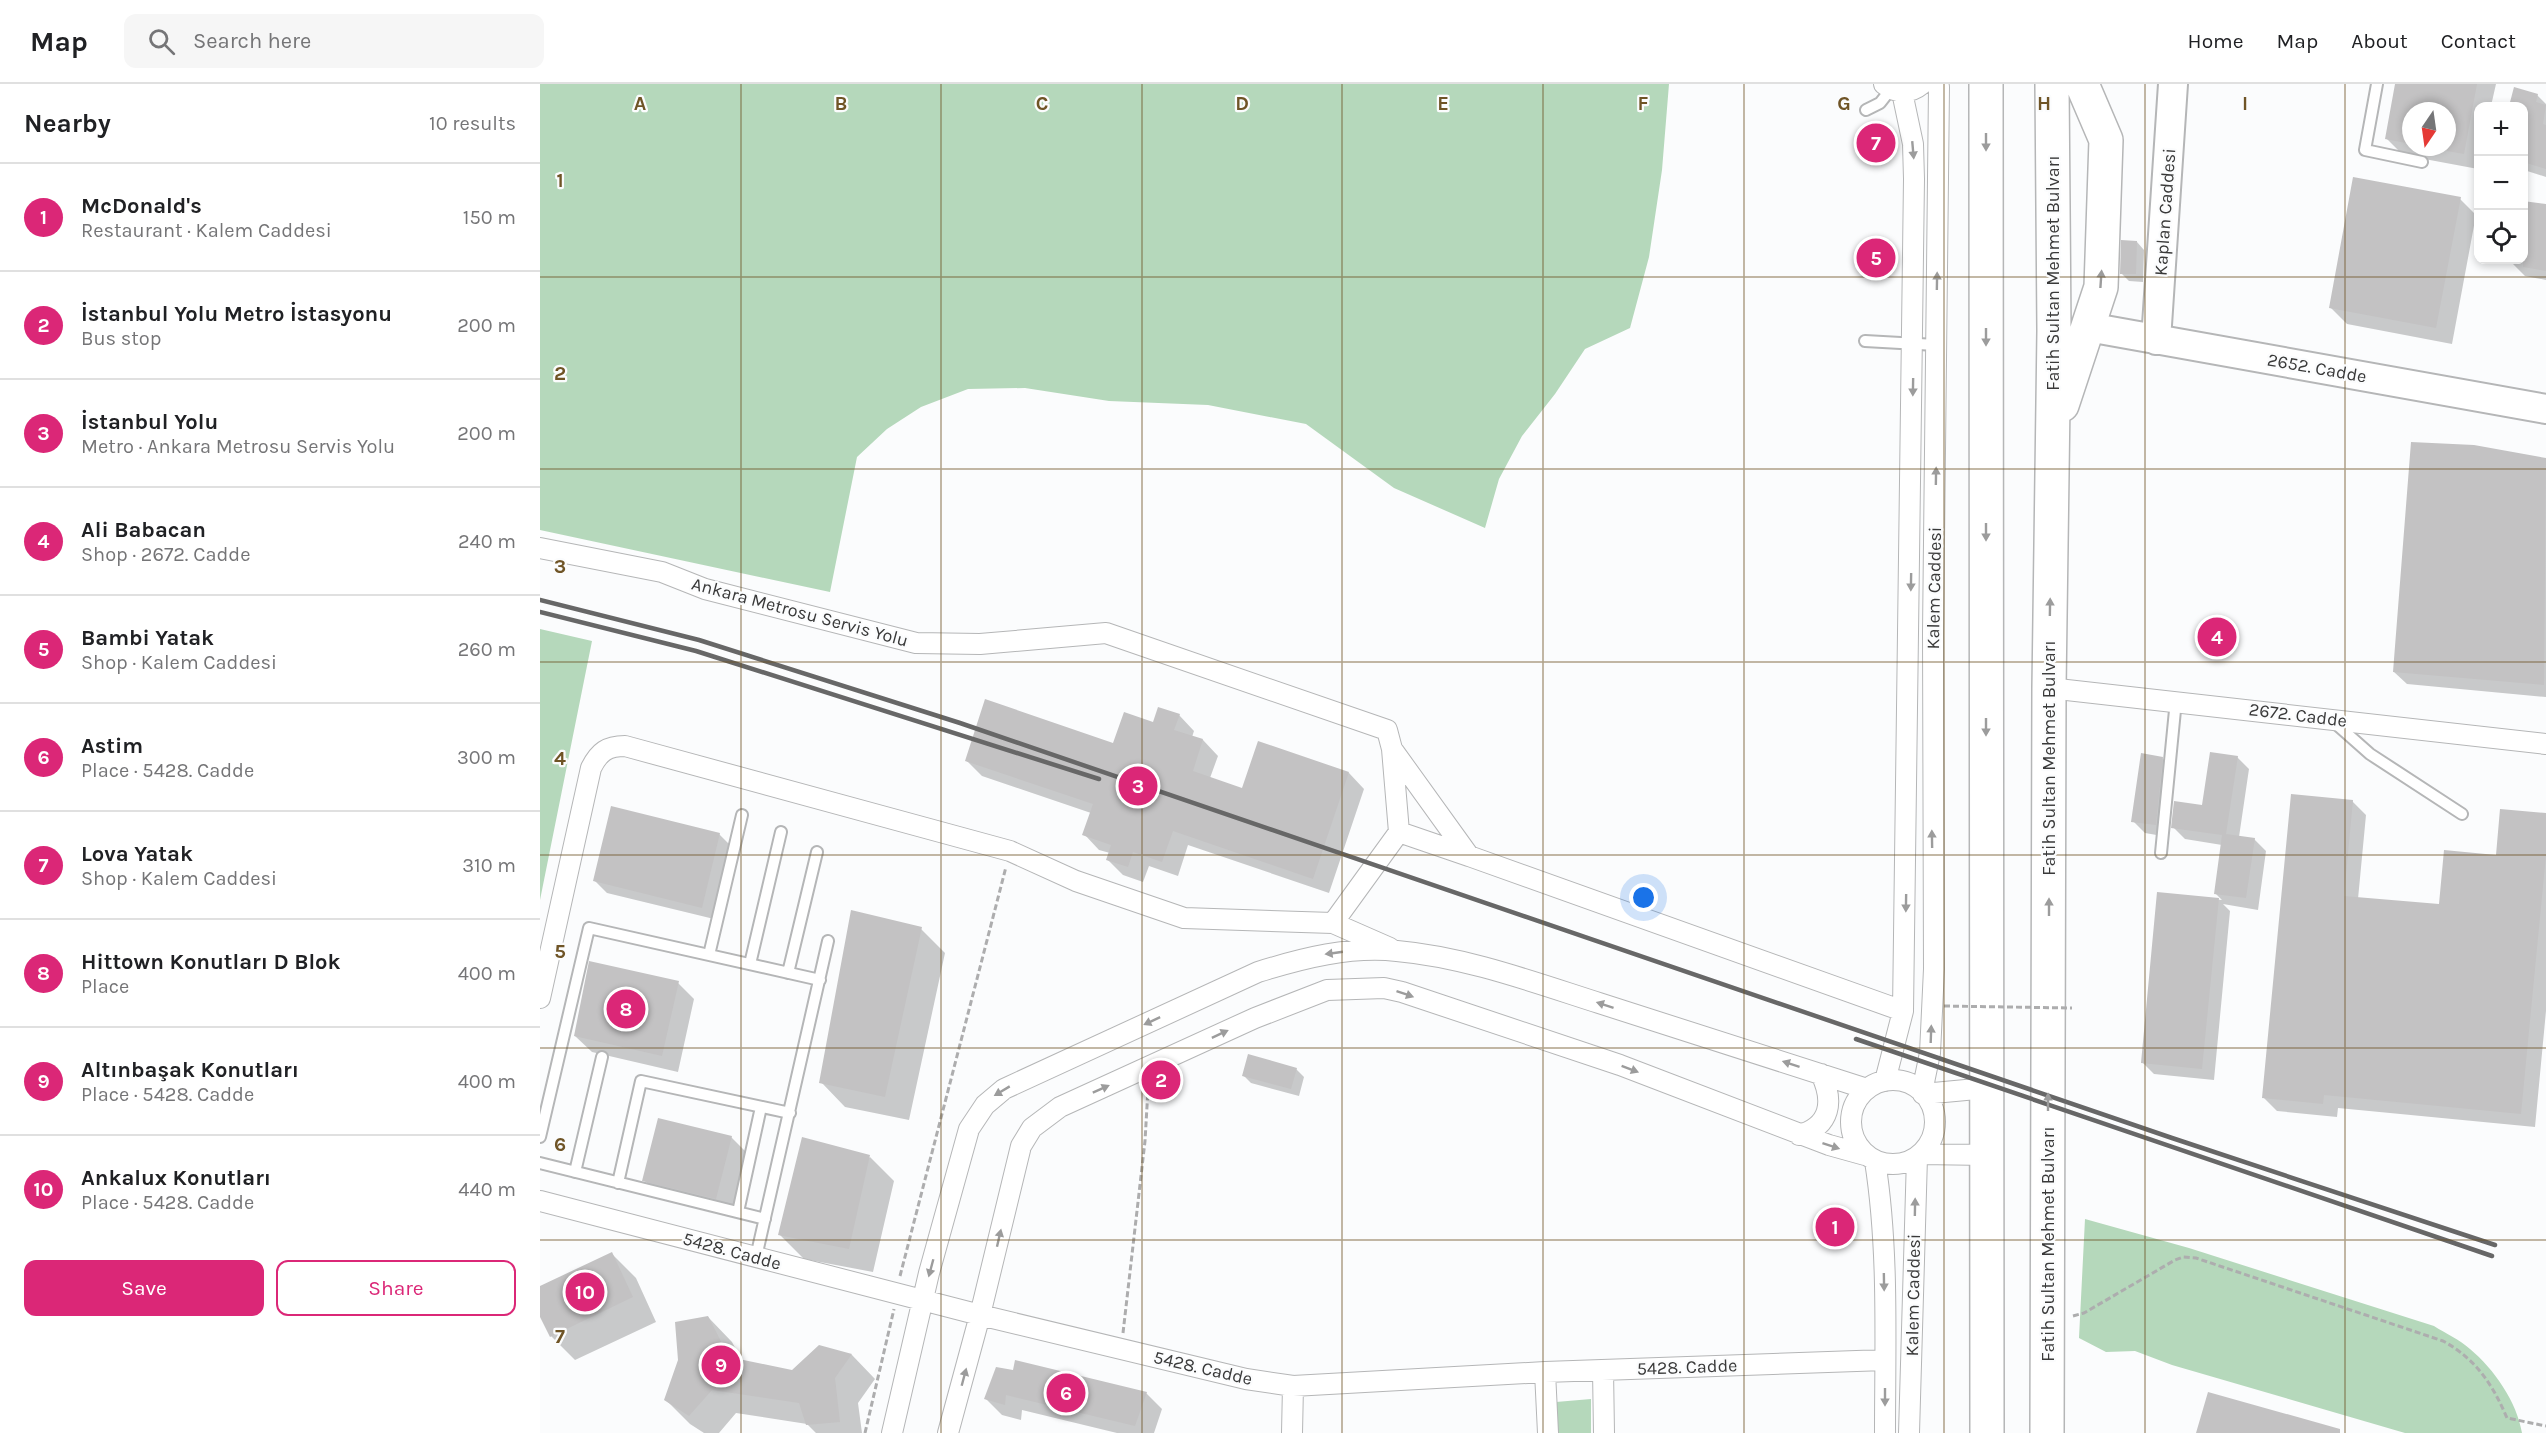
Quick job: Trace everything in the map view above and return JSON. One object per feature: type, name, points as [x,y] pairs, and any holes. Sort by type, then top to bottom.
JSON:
[{"type":"highway","points":[[1986,84],[1987,1433]]},
{"type":"highway","name":"Fatih Sultan Mehmet Bulvarı","points":[[2047,1433],[2052,84]]},
{"type":"highway","points":[[2052,435],[2101,287],[2106,140],[2082,84]]},
{"type":"street","points":[[1892,88],[1910,92],[1922,84]]},
{"type":"street","name":"Kalem Caddesi","points":[[1922,1093],[1930,1053],[1934,969],[1932,781],[1939,99],[1939,87],[1936,84]]},
{"type":"street","name":"Kaplan Caddesi","points":[[2156,339],[2173,84]]},
{"type":"street","name":"Kalem Caddesi","points":[[1876,1085],[1903,1011],[1914,343],[1913,144],[1892,88]]},
{"type":"street","name":"2652. Cadde","points":[[2088,327],[2546,409]]},
{"type":"street","name":"Ankara Metrosu Servis Yolu","points":[[540,548],[662,572],[705,589],[916,643],[980,644],[1106,633],[1387,730],[1392,749]]},
{"type":"street","name":"2672. Cadde","points":[[2049,688],[2176,700],[2546,744]]},
{"type":"street","points":[[540,998],[591,768],[599,754],[614,746],[625,746],[1010,851],[1076,881],[1184,918],[1333,922],[1395,950]]},
{"type":"street","points":[[1392,749],[1469,856]]},
{"type":"street","points":[[1333,922],[1400,832],[1392,749]]},
{"type":"street","points":[[1400,832],[1903,1011]]},
{"type":"street","points":[[891,1433],[923,1300],[969,1129],[977,1114],[993,1097],[1258,972],[1324,955],[1395,950],[1455,960],[1821,1074],[1876,1085],[1909,1083],[1922,1093],[1933,1109],[1935,1121],[1934,1133],[1919,1156]]},
{"type":"street","points":[[948,1433],[980,1315],[1019,1155],[1032,1128],[1060,1107],[1255,1018],[1327,990],[1384,988],[1402,992],[1620,1065],[1799,1134],[1870,1158],[1901,1164],[1919,1156],[1987,1155]]},
{"type":"street","points":[[1799,1134],[1812,1131],[1823,1120],[1830,1104],[1829,1090],[1821,1074]]},
{"type":"street","points":[[1870,1158],[1854,1140],[1850,1121],[1852,1109],[1876,1085]]},
{"type":"street","points":[[1922,1093],[1987,1089]]},
{"type":"street","name":"Kalem Caddesi","points":[[1909,1433],[1919,1156]]},
{"type":"street","name":"Kalem Caddesi","points":[[1870,1158],[1881,1211],[1885,1433]]},
{"type":"street","name":"5428. Cadde","points":[[540,1201],[980,1315],[1246,1379],[1293,1386],[1545,1372],[1885,1360]]},
{"type":"street","points":[[1603,1370],[1604,1433]]},
{"type":"street","points":[[1545,1372],[1548,1433]]},
{"type":"street","points":[[1292,1433],[1293,1386]]},
{"type":"lane","points":[[2377,84],[2365,150],[2422,162]]},
{"type":"lane","points":[[1866,110],[1880,103],[1892,88]]},
{"type":"lane","points":[[1865,341],[1936,345]]},
{"type":"lane","points":[[2161,854],[2176,700]]},
{"type":"lane","points":[[2330,719],[2370,754],[2462,814]]},
{"type":"lane","points":[[709,955],[742,815]]},
{"type":"lane","points":[[750,964],[781,832]]},
{"type":"lane","points":[[788,973],[817,852]]},
{"type":"lane","points":[[540,1137],[589,928],[820,980]]},
{"type":"lane","points":[[756,1257],[828,941]]},
{"type":"lane","points":[[575,1172],[602,1057]]},
{"type":"lane","points":[[618,1183],[641,1081],[790,1113]]},
{"type":"lane","points":[[738,1212],[761,1107]]},
{"type":"lane","points":[[540,1163],[765,1219]]},
{"type":"path","points":[[902,1267],[1010,851]]},
{"type":"path","points":[[1944,1006],[2072,1008]]},
{"type":"path","points":[[1121,1349],[1145,1141],[1148,1089],[1156,1086]]},
{"type":"path","points":[[2048,1321],[2084,1313],[2175,1260],[2183,1257],[2196,1258],[2443,1341],[2462,1352],[2477,1366],[2496,1393],[2507,1418],[2546,1426]]},
{"type":"path","points":[[865,1433],[886,1346]]},
{"type":"green space","points":[[540,84],[1669,84],[1662,170],[1649,257],[1630,328],[1585,349],[1555,394],[1522,436],[1499,479],[1485,528],[1394,488],[1306,424],[1208,405],[1109,401],[1025,388],[968,389],[921,407],[887,429],[857,457],[830,592],[540,530]]},
{"type":"green space","points":[[540,629],[592,641],[540,900]]},
{"type":"green space","points":[[2085,1219],[2189,1248],[2434,1326],[2466,1346],[2488,1366],[2510,1398],[2522,1433],[2405,1433],[2172,1365],[2135,1351],[2106,1352],[2079,1338]]},
{"type":"green space","points":[[1591,1399],[1591,1433],[1556,1433],[1556,1402]]},
{"type":"building","points":[[2395,84],[2477,84],[2464,154],[2456,153],[2456,102],[2402,102],[2402,142],[2385,139]]},
{"type":"building","points":[[2514,87],[2538,94],[2536,102],[2546,105],[2543,124],[2546,125],[2546,169],[2528,164],[2528,102],[2510,102]]},
{"type":"building","points":[[2353,177],[2461,197],[2436,328],[2329,308]]},
{"type":"building","points":[[2528,202],[2546,204],[2546,271],[2523,267],[2523,264],[2528,264]]},
{"type":"building","points":[[2121,240],[2137,241],[2136,274],[2120,274]]},
{"type":"building","points":[[2411,442],[2474,445],[2546,458],[2544,685],[2393,672]]},
{"type":"building","points":[[985,699],[1113,743],[1124,712],[1153,722],[1158,707],[1180,714],[1174,730],[1203,739],[1193,771],[1242,788],[1258,741],[1349,772],[1313,879],[1173,831],[1162,862],[1133,852],[1128,867],[1106,860],[1111,845],[1082,835],[1093,804],[965,761]]},
{"type":"building","points":[[2210,752],[2238,756],[2226,834],[2255,838],[2246,898],[2214,894],[2222,835],[2171,828],[2174,801],[2202,805]]},
{"type":"building","points":[[2141,753],[2163,757],[2156,825],[2131,822]]},
{"type":"building","points":[[2291,794],[2353,800],[2344,896],[2439,904],[2444,850],[2496,855],[2500,809],[2546,813],[2546,855],[2521,1114],[2324,1095],[2323,1104],[2262,1098]]},
{"type":"building","points":[[611,806],[720,833],[702,908],[593,881]]},
{"type":"building","points":[[2157,892],[2219,898],[2202,1069],[2141,1063]]},
{"type":"building","points":[[851,910],[922,927],[885,1097],[819,1083]]},
{"type":"building","points":[[589,961],[679,981],[662,1056],[574,1036]]},
{"type":"building","points":[[1248,1054],[1297,1068],[1291,1089],[1242,1076]]},
{"type":"building","points":[[658,1118],[732,1136],[716,1199],[642,1181]]},
{"type":"building","points":[[802,1137],[870,1155],[849,1249],[778,1235]]},
{"type":"building","points":[[612,1252],[633,1297],[550,1337],[540,1317],[540,1286]]},
{"type":"building","points":[[708,1316],[729,1357],[792,1370],[819,1345],[852,1354],[835,1378],[840,1422],[806,1425],[799,1403],[712,1390],[689,1416],[664,1400],[678,1360],[675,1322]]},
{"type":"building","points":[[1015,1360],[1147,1392],[1135,1426],[1006,1395],[1005,1405],[984,1399],[996,1367],[1013,1370]]},
{"type":"building","points":[[2208,1392],[2340,1429],[2340,1433],[2196,1433]]},
{"type":"railway","points":[[540,600],[699,640],[960,723],[2172,1138],[2495,1245]]},
{"type":"railway","points":[[540,612],[696,651],[1099,779]]},
{"type":"railway","points":[[1856,1039],[2492,1256]]},
{"type":"place","name":"Lova Yatak","points":[[1876,143]]},
{"type":"place","name":"Bambi Yatak","points":[[1876,258]]},
{"type":"place","name":"Ali Babacan","points":[[2217,637]]},
{"type":"place","name":"İstanbul Yolu","points":[[1138,786]]},
{"type":"place","name":"Hittown Konutları D Blok","points":[[626,1009]]},
{"type":"place","name":"İstanbul Yolu Metro İstasyonu","points":[[1161,1080]]},
{"type":"place","name":"McDonald's","points":[[1835,1227]]},
{"type":"place","name":"Ankalux Konutları","points":[[585,1292]]},
{"type":"place","name":"Altınbaşak Konutları","points":[[721,1365]]},
{"type":"place","name":"Astim","points":[[1066,1393]]}]
